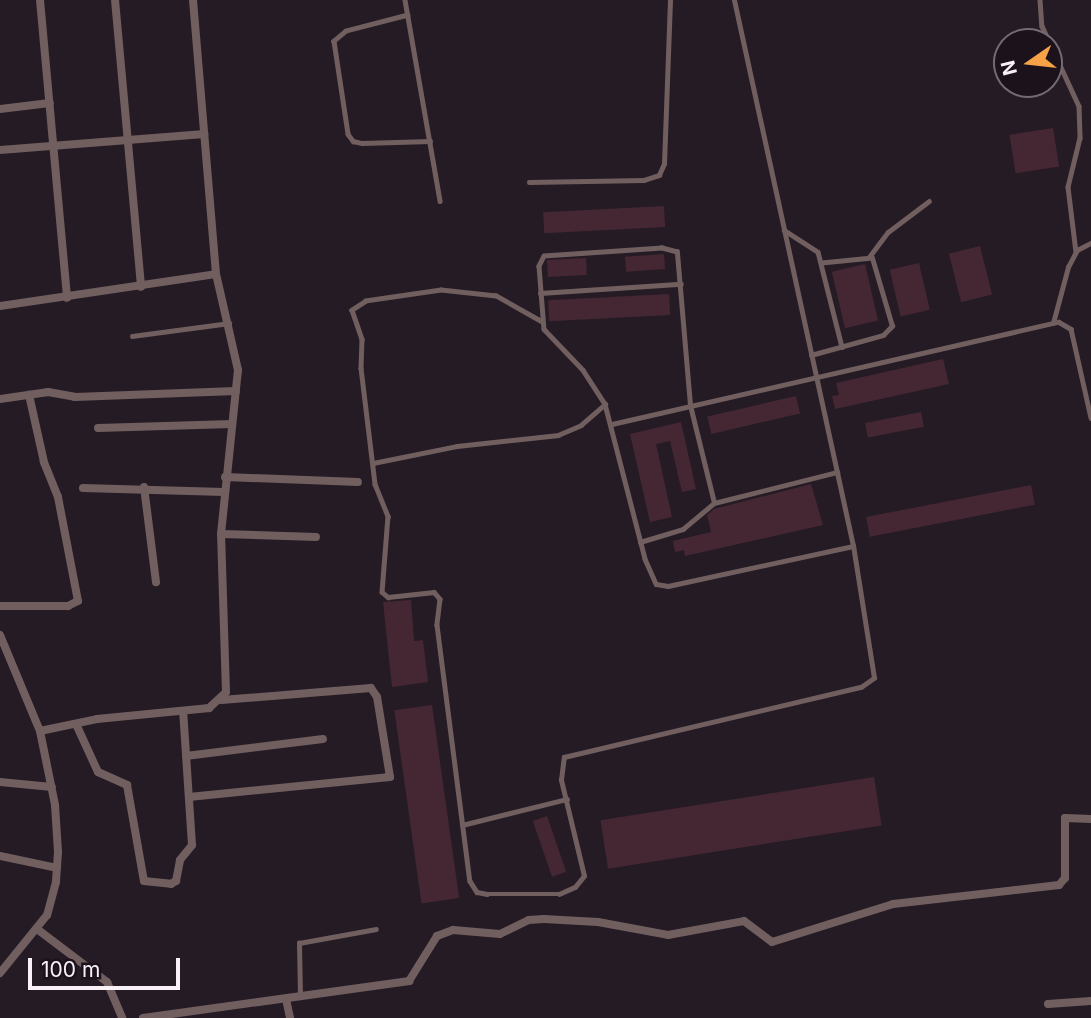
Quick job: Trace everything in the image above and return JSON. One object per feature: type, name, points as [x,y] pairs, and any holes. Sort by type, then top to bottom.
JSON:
[{"type":"street","points":[[40,0],[67,298]]},
{"type":"street","points":[[115,0],[142,286]]},
{"type":"street","points":[[193,0],[216,274],[238,358],[221,534],[227,682],[221,700]]},
{"type":"street","points":[[0,109],[50,103]]},
{"type":"street","points":[[0,150],[54,149],[204,134]]},
{"type":"street","points":[[0,306],[216,274]]},
{"type":"street","points":[[0,399],[29,395],[236,391]]},
{"type":"street","points":[[0,606],[68,606],[78,601],[58,497],[44,462],[29,395]]},
{"type":"street","points":[[98,428],[232,424]]},
{"type":"street","points":[[225,477],[358,482]]},
{"type":"street","points":[[83,488],[144,487],[224,492]]},
{"type":"street","points":[[144,487],[156,582]]},
{"type":"street","points":[[221,534],[316,537]]},
{"type":"street","points":[[0,635],[40,731],[52,787],[57,868],[52,901],[37,929],[0,973]]},
{"type":"street","points":[[40,731],[209,708],[221,700],[371,688],[377,697],[390,777],[189,797]]},
{"type":"street","points":[[76,724],[98,772],[127,785],[133,836],[146,883],[176,881],[178,863],[192,845],[183,711]]},
{"type":"street","points":[[186,756],[323,739]]},
{"type":"street","points":[[0,782],[52,787]]},
{"type":"street","points":[[142,1018],[409,981],[437,936],[453,929],[500,934],[529,920],[544,919],[598,922],[668,934],[744,921],[772,943],[893,904],[1059,885],[1065,878],[1065,818],[1091,819]]},
{"type":"street","points":[[0,856],[57,868]]},
{"type":"street","points":[[37,929],[107,982],[122,1018]]},
{"type":"street","points":[[286,999],[290,1018]]},
{"type":"street","points":[[1048,1004],[1091,1001]]},
{"type":"lane","points":[[405,0],[440,201]]},
{"type":"lane","points":[[529,182],[645,180],[659,175],[664,164],[670,0]]},
{"type":"lane","points":[[734,0],[853,546],[874,671],[872,682],[570,754],[560,768],[584,867],[580,882],[559,894],[477,891],[470,881],[437,625],[441,601],[430,592],[382,594],[388,516],[376,490],[361,368],[362,339],[353,307],[441,290],[496,296],[542,322],[605,404],[652,580],[668,586],[853,546]]},
{"type":"lane","points":[[1040,0],[1042,26],[1079,106],[1080,138],[1068,187],[1076,252],[1053,324]]},
{"type":"lane","points":[[408,15],[346,31],[334,41],[348,134],[362,143],[429,141]]},
{"type":"lane","points":[[822,263],[869,257],[888,232],[929,201]]},
{"type":"lane","points":[[784,230],[815,247],[822,263],[842,347]]},
{"type":"lane","points":[[1076,252],[1091,243]]},
{"type":"lane","points":[[542,322],[539,262],[555,253],[673,248],[679,256],[690,405],[714,503]]},
{"type":"lane","points":[[811,355],[891,330],[876,264],[869,257]]},
{"type":"lane","points":[[540,293],[681,284]]},
{"type":"lane","points":[[612,424],[816,375],[1063,322],[1071,329],[1091,418]]},
{"type":"lane","points":[[132,336],[229,323]]},
{"type":"lane","points":[[373,463],[457,446],[558,435],[581,425],[605,404]]},
{"type":"lane","points":[[640,542],[683,529],[714,503],[837,471]]},
{"type":"lane","points":[[462,825],[567,799]]},
{"type":"lane","points":[[300,997],[299,943],[376,929]]},
{"type":"building","points":[[1053,128],[1059,167],[1016,173],[1010,135]]},
{"type":"building","points":[[664,206],[665,227],[544,233],[543,212]]},
{"type":"building","points":[[980,246],[992,295],[961,302],[949,254]]},
{"type":"building","points":[[664,254],[665,269],[626,272],[625,257]]},
{"type":"building","points":[[586,258],[587,275],[548,277],[547,260]]},
{"type":"building","points":[[919,263],[930,310],[901,317],[890,270]]},
{"type":"building","points":[[865,264],[878,321],[845,328],[832,272]]},
{"type":"building","points":[[669,294],[670,315],[549,321],[548,300]]},
{"type":"building","points":[[943,359],[949,384],[835,409],[832,396],[839,395],[836,383]]},
{"type":"building","points":[[796,396],[800,414],[711,434],[707,416]]},
{"type":"building","points":[[921,412],[924,427],[868,438],[865,423]]},
{"type":"building","points":[[681,422],[696,489],[682,492],[670,441],[656,444],[672,517],[650,522],[630,434]]},
{"type":"building","points":[[811,484],[823,525],[685,556],[684,550],[675,552],[673,541],[711,532],[707,515],[714,509]]},
{"type":"building","points":[[1031,485],[1035,505],[870,537],[866,517]]},
{"type":"building","points":[[411,600],[414,641],[423,640],[428,682],[392,687],[383,602]]},
{"type":"building","points":[[432,705],[459,898],[422,903],[394,710]]},
{"type":"building","points":[[874,777],[882,825],[608,869],[600,820]]},
{"type":"building","points":[[547,816],[566,872],[552,877],[533,821]]}]
